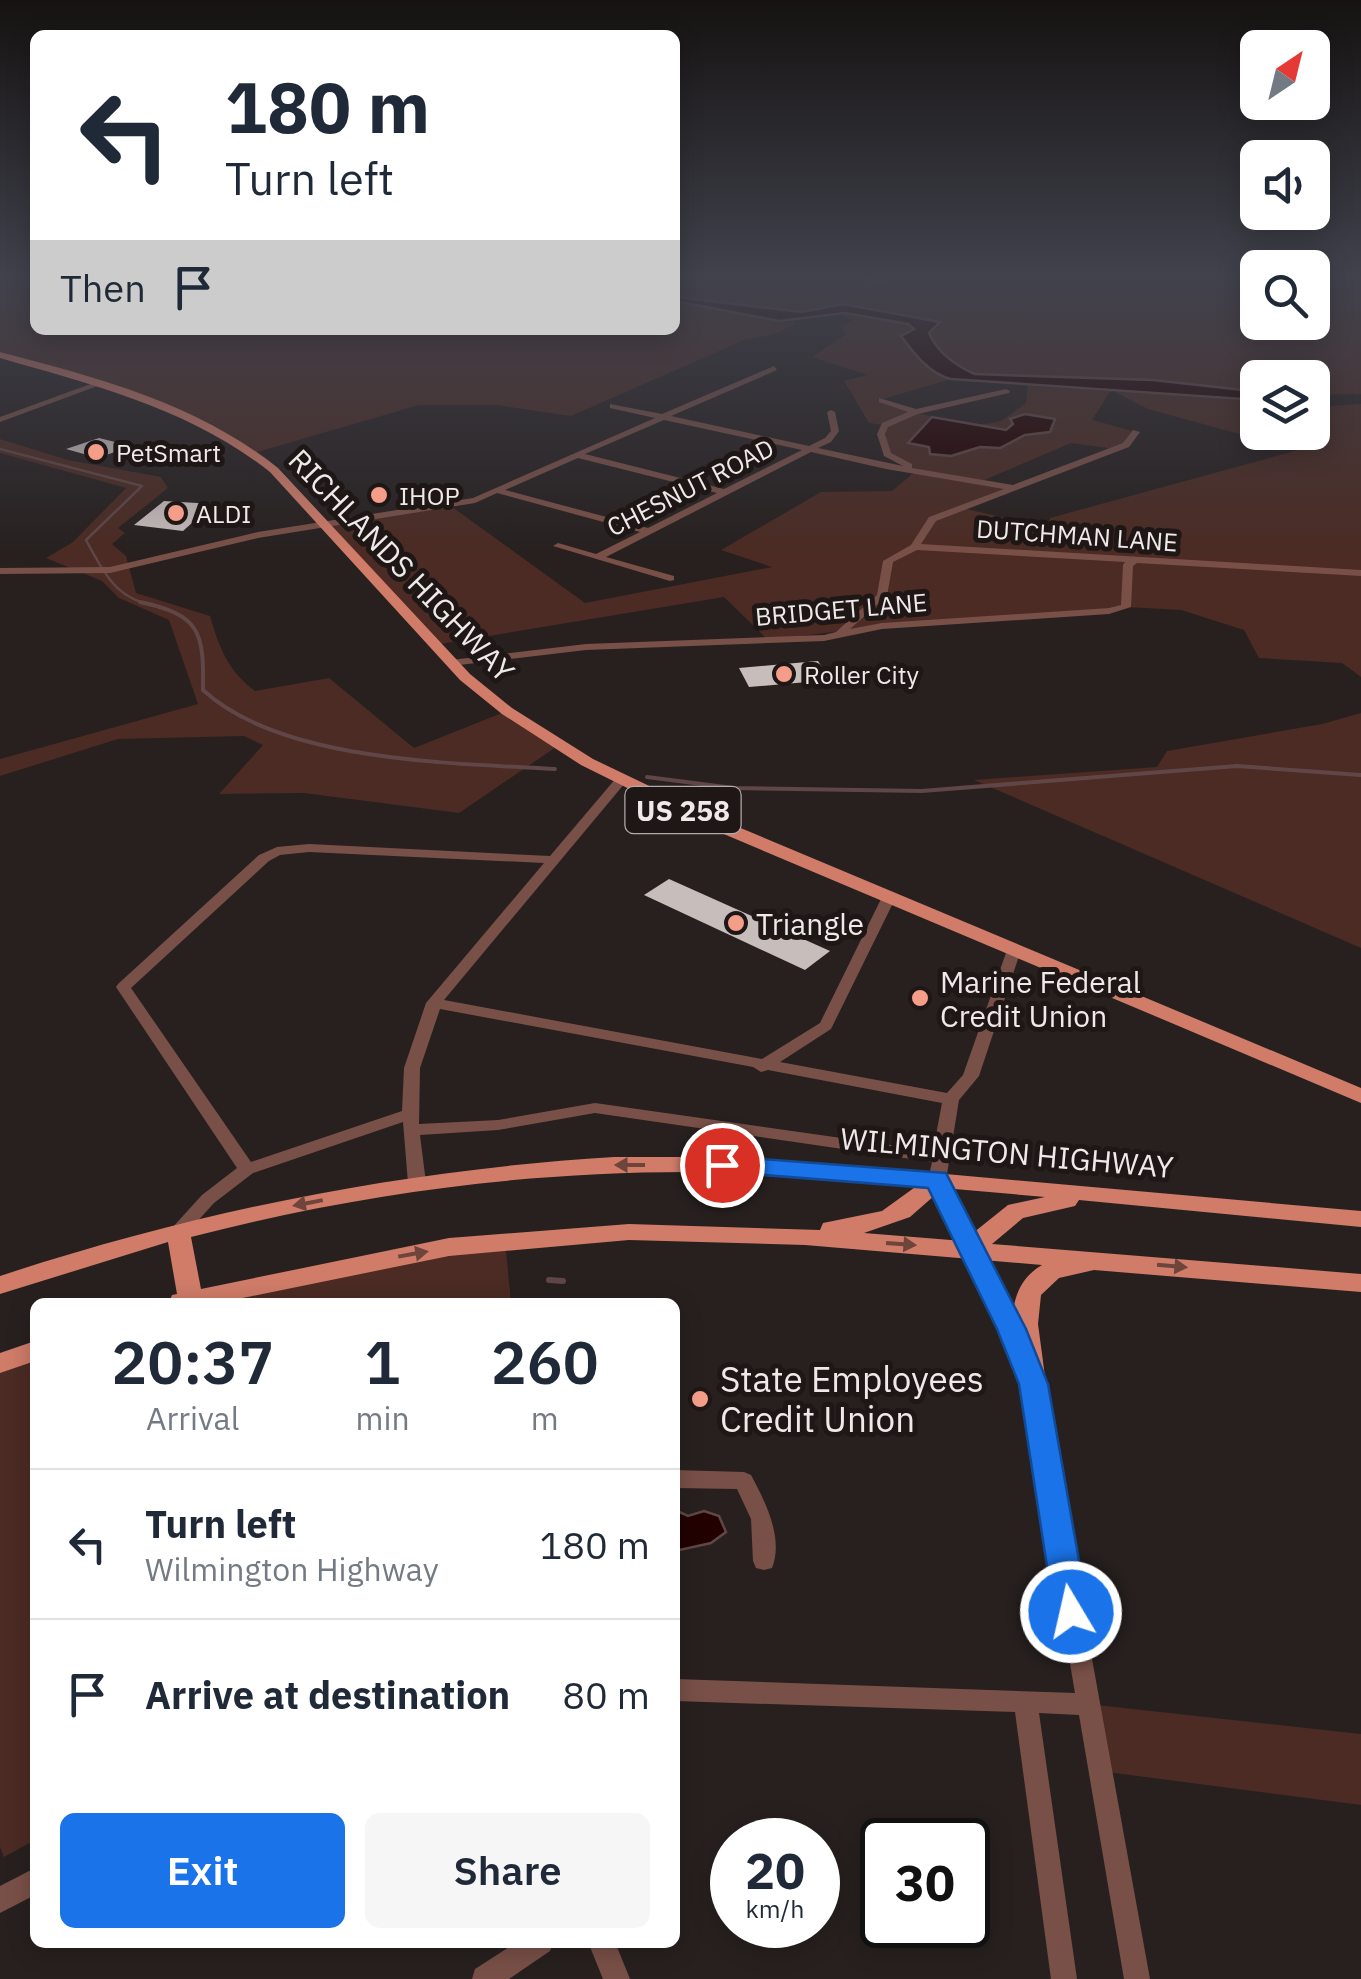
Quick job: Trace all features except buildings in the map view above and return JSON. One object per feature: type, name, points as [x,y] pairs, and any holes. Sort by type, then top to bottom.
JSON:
[{"type":"main road","name":"RICHLANDS HIGHWAY","points":[[49,369],[168,407],[229,436],[274,470],[451,662],[507,711],[621,780],[1361,1096]]},
{"type":"main road","name":"WILMINGTON HIGHWAY","points":[[0,1285],[178,1232],[417,1184],[614,1165],[939,1169],[1361,1220]]},
{"type":"main road","points":[[754,1234],[865,1226],[907,1213],[939,1169]]},
{"type":"main road","points":[[970,1250],[1016,1210],[1046,1201],[1144,1196]]},
{"type":"main road","points":[[178,1232],[186,1298]]},
{"type":"main road","points":[[201,1298],[468,1245],[629,1232],[754,1234],[1361,1282]]},
{"type":"main road","points":[[1034,1384],[1024,1317],[1030,1290],[1047,1273],[1101,1260]]},
{"type":"main road","points":[[0,1363],[30,1352]]},
{"type":"street","points":[[0,571],[84,573],[147,564],[322,523],[476,500],[771,369]]},
{"type":"street","points":[[0,420],[98,384]]},
{"type":"street","points":[[916,471],[887,454],[881,434],[885,425],[915,412],[1006,391]]},
{"type":"street","points":[[882,400],[915,412]]},
{"type":"street","points":[[613,406],[916,471],[1010,487]]},
{"type":"street","name":"CHESNUT ROAD","points":[[597,557],[811,448],[836,431],[831,412]]},
{"type":"street","points":[[838,634],[882,596],[888,561],[914,547],[932,519],[1126,446],[1136,432]]},
{"type":"street","points":[[581,456],[726,492]]},
{"type":"street","points":[[500,492],[648,531]]},
{"type":"street","points":[[558,546],[670,578]]},
{"type":"street","name":"DUTCHMAN LANE","points":[[914,547],[1361,573]]},
{"type":"street","name":"BRIDGET LANE","points":[[451,662],[586,646],[838,634],[882,626],[1126,608],[1128,565],[1134,560]]},
{"type":"street","points":[[417,1184],[410,1122],[417,1046],[434,1003],[621,780]]},
{"type":"street","points":[[247,1169],[123,987],[264,858],[277,851],[309,848],[556,860]]},
{"type":"street","points":[[761,1067],[826,1026],[889,897]]},
{"type":"street","points":[[1014,950],[971,1076],[951,1099],[939,1169],[970,1250],[1012,1329],[1034,1384],[1137,1979]]},
{"type":"street","points":[[434,1003],[761,1067],[951,1099]]},
{"type":"street","points":[[178,1232],[208,1199],[247,1169],[410,1122],[498,1125],[595,1108],[939,1169]]},
{"type":"street","points":[[680,1479],[744,1481],[762,1519],[764,1561]]},
{"type":"street","points":[[680,1690],[1087,1704]]},
{"type":"street","points":[[1024,1702],[1064,1979]]},
{"type":"street","points":[[0,1900],[30,1884]]},
{"type":"street","points":[[485,1979],[532,1948]]},
{"type":"street","points":[[604,1948],[616,1979]]},
{"type":"shaded area","points":[[46,369],[677,369],[571,416],[497,405],[419,405],[254,453],[168,407]]},
{"type":"shaded area","points":[[850,369],[931,369],[951,379],[883,399],[940,419],[972,424],[1006,418],[1026,403],[1028,386],[1110,391],[1092,420],[1136,432],[1133,440],[1114,449],[1071,443],[982,481],[1010,487],[962,508],[1049,528],[1050,518],[1298,450],[1330,450],[1330,406],[1361,404],[1361,677],[1342,663],[1259,658],[1244,630],[1181,610],[1126,607],[882,626],[768,640],[724,597],[434,645],[322,523],[448,504],[585,603],[772,567],[721,550],[821,492],[892,491],[916,471],[887,454],[885,425],[869,423],[844,381],[868,375]]},
{"type":"shaded area","points":[[931,369],[1153,380],[1240,390],[1240,399],[951,379]]},
{"type":"shaded area","points":[[966,369],[1240,369],[1240,390],[1153,380],[975,374]]},
{"type":"shaded area","points":[[1330,369],[1361,369],[1361,394],[1330,395]]},
{"type":"shaded area","points":[[1113,391],[1240,399],[1240,434],[1148,409]]},
{"type":"shaded area","points":[[1025,414],[1055,419],[1050,432],[1025,435],[1000,448],[980,447],[951,456],[930,454],[929,447],[908,443],[932,417],[1006,430],[1013,424],[1010,419]]},
{"type":"shaded area","points":[[0,439],[68,460],[161,477],[168,488],[118,528],[125,533],[112,544],[126,556],[136,593],[210,616],[226,658],[255,691],[329,678],[414,748],[507,711],[559,745],[459,813],[304,793],[219,794],[263,745],[244,736],[118,739],[0,776],[0,759],[198,704],[169,620],[119,598],[102,581],[46,558],[73,542],[126,488],[0,453]]},
{"type":"shaded area","points":[[1361,713],[1361,948],[974,780],[1157,767],[1167,751],[1322,724]]},
{"type":"shaded area","points":[[505,1241],[511,1298],[202,1298]]},
{"type":"shaded area","points":[[30,1353],[30,1843],[4,1857],[0,1847],[0,1363]]},
{"type":"shaded area","points":[[704,1511],[719,1516],[726,1532],[711,1543],[680,1550],[680,1512],[688,1516]]},
{"type":"shaded area","points":[[1087,1704],[1361,1734],[1361,1805],[1099,1771]]},
{"type":"waterway","points":[[0,449],[142,486],[86,540],[119,590],[152,605]]},
{"type":"waterway","points":[[140,602],[152,605]]},
{"type":"waterway","points":[[152,605],[175,613],[194,629],[202,653],[203,690],[236,714],[276,732],[370,754],[555,769]]},
{"type":"waterway","points":[[647,777],[733,788],[922,791],[1237,766],[1361,775]]},
{"type":"waterway","points":[[549,1280],[563,1281]]},
{"type":"place","name":"PetSmart","points":[[96,452]]},
{"type":"place","name":"IHOP","points":[[379,495]]},
{"type":"place","name":"ALDI","points":[[176,513]]},
{"type":"place","name":"Roller City","points":[[784,674]]},
{"type":"place","name":"Triangle","points":[[736,923]]},
{"type":"place","name":"Marine Federal Credit Union","points":[[920,998]]},
{"type":"place","name":"State Employees Credit Union","points":[[700,1399]]},
{"type":"route","points":[[722,1165],[831,1169],[937,1180],[1012,1329],[1034,1384],[1071,1612]]}]
